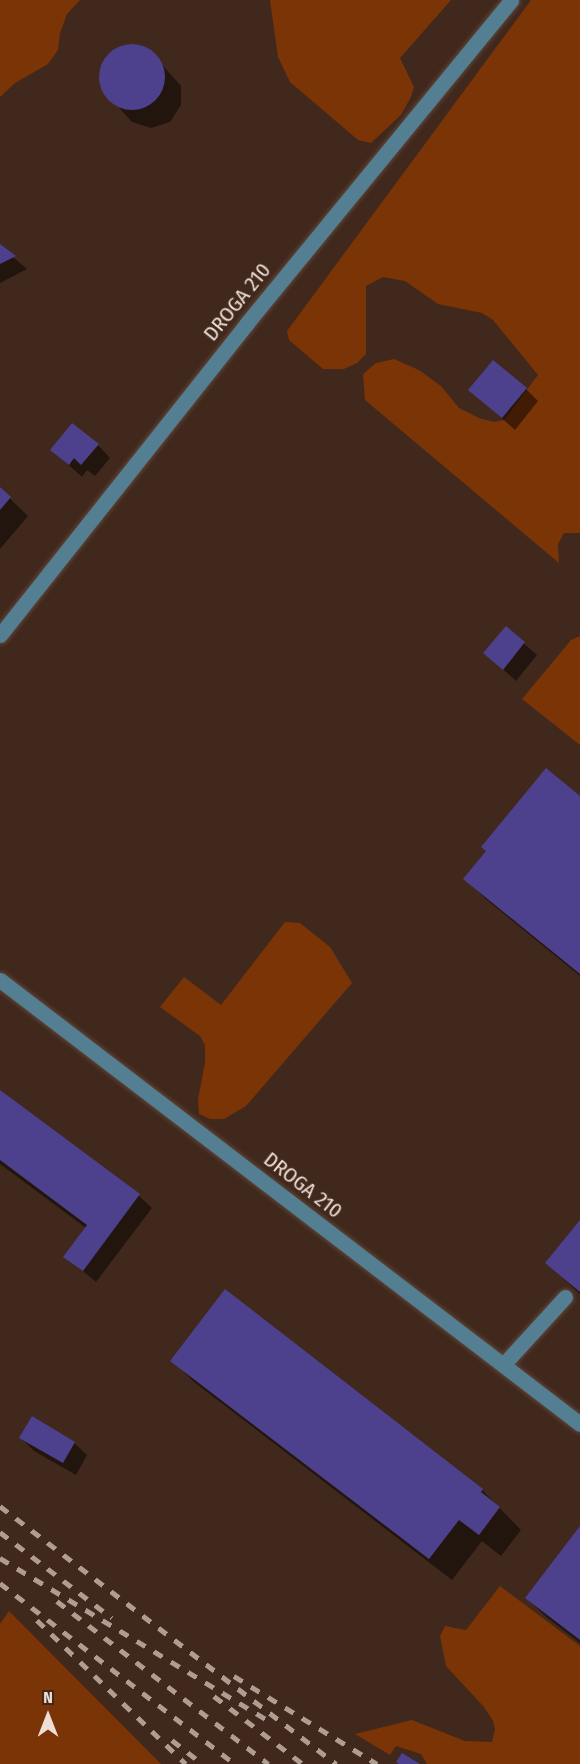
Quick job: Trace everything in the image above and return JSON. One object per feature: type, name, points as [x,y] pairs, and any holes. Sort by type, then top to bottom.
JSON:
[{"type":"lane","name":"DROGA 210","points":[[0,635],[247,323],[511,0]]},
{"type":"lane","name":"DROGA 210","points":[[0,980],[580,1424]]},
{"type":"lane","points":[[503,1365],[565,1297]]},
{"type":"shaded area","points":[[0,0],[80,0],[67,14],[60,33],[58,50],[48,64],[15,83],[0,97]]},
{"type":"shaded area","points":[[270,0],[451,0],[400,58],[414,87],[411,97],[401,115],[371,143],[358,140],[290,82],[278,57]]},
{"type":"shaded area","points":[[531,0],[580,0],[580,533],[564,533],[558,544],[559,563],[365,400],[363,374],[376,363],[394,359],[419,370],[441,386],[459,408],[479,418],[494,422],[504,420],[538,375],[493,320],[482,313],[438,304],[405,281],[383,277],[366,286],[366,354],[357,363],[344,369],[323,369],[289,340],[287,331]]},
{"type":"shaded area","points":[[580,636],[580,745],[522,699],[571,640]]},
{"type":"shaded area","points":[[285,922],[300,923],[330,947],[352,983],[246,1106],[224,1119],[210,1119],[199,1114],[198,1099],[205,1063],[205,1045],[200,1036],[160,1007],[184,977],[221,1005]]},
{"type":"shaded area","points":[[500,1586],[580,1646],[580,1764],[427,1764],[421,1754],[396,1746],[390,1755],[355,1734],[412,1720],[465,1741],[492,1742],[495,1729],[493,1721],[484,1707],[446,1666],[440,1636],[445,1626],[466,1630]]},
{"type":"shaded area","points":[[9,1611],[161,1764],[0,1764],[0,1624]]},
{"type":"building","points":[[132,44],[145,46],[160,59],[165,77],[163,90],[150,105],[132,110],[119,108],[104,95],[99,77],[101,64],[114,49]]},
{"type":"building","points":[[0,244],[16,256],[0,264]]},
{"type":"building","points":[[493,360],[527,388],[502,418],[468,390]]},
{"type":"building","points":[[72,423],[99,444],[81,465],[74,458],[69,465],[50,450]]},
{"type":"building","points":[[0,487],[11,497],[0,510]]},
{"type":"building","points":[[506,626],[525,642],[503,670],[483,653]]},
{"type":"building","points":[[546,768],[580,796],[580,974],[463,879],[486,851],[481,847]]},
{"type":"building","points":[[0,1090],[140,1194],[83,1271],[63,1257],[87,1225],[0,1160]]},
{"type":"building","points":[[580,1220],[580,1292],[545,1263]]},
{"type":"building","points":[[225,1289],[483,1489],[481,1492],[500,1507],[479,1535],[459,1520],[429,1559],[170,1361]]},
{"type":"building","points":[[32,1416],[75,1442],[63,1463],[19,1438]]},
{"type":"building","points":[[580,1526],[580,1640],[525,1598]]},
{"type":"building","points":[[402,1753],[420,1764],[399,1764],[396,1762]]},
{"type":"railway","points":[[0,1506],[336,1764]]},
{"type":"railway","points":[[0,1532],[112,1618]]},
{"type":"railway","points":[[0,1558],[266,1719]]},
{"type":"railway","points":[[0,1583],[235,1764]]},
{"type":"railway","points":[[57,1601],[269,1764]]},
{"type":"railway","points":[[37,1620],[186,1764]]},
{"type":"railway","points":[[234,1676],[377,1764]]},
{"type":"railway","points":[[214,1696],[303,1764]]},
{"type":"railway","points":[[172,1740],[203,1764]]}]
